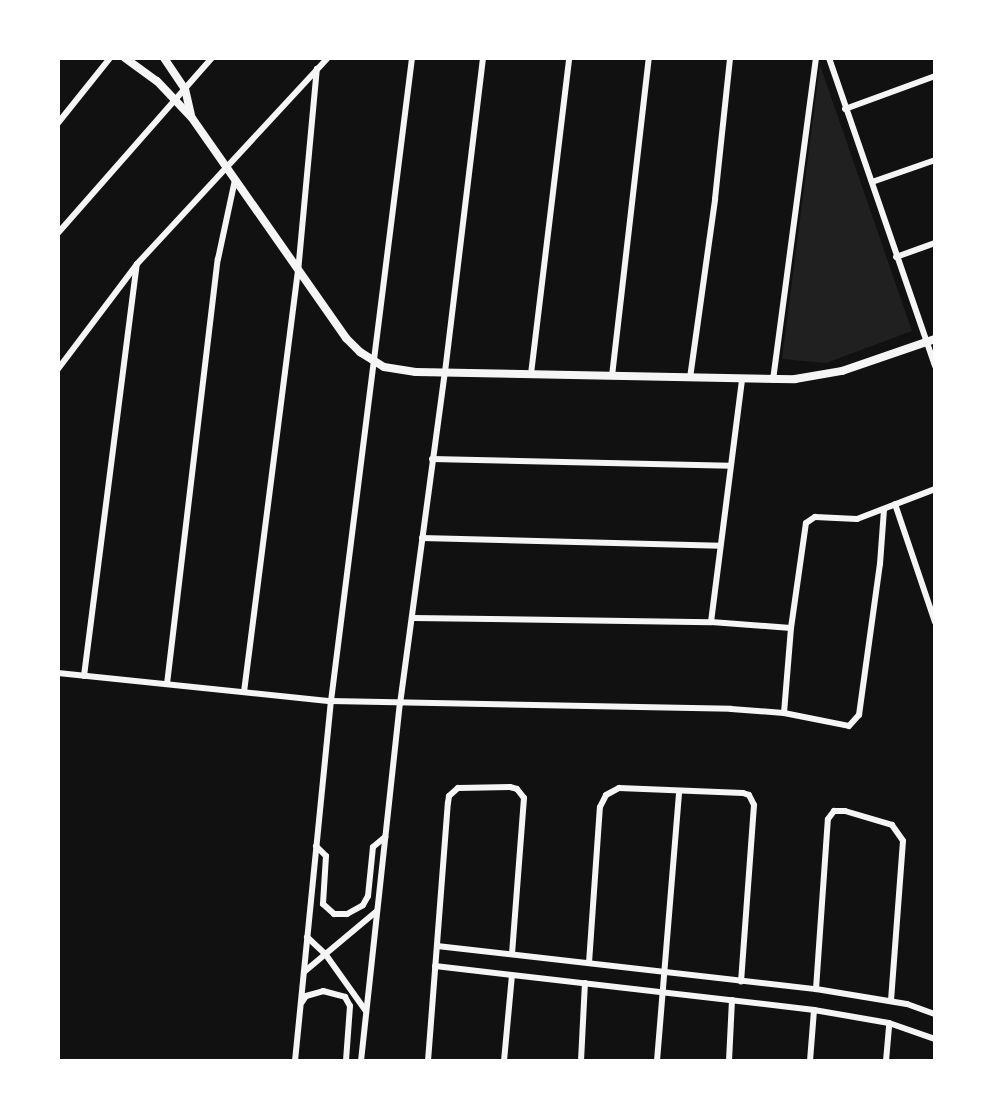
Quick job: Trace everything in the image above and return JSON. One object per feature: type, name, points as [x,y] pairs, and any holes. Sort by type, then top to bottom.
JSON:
[{"type":"street","points":[[58,123],[110,58]]},
{"type":"street","points":[[125,58],[176,99],[192,117],[346,338],[373,362],[397,370],[773,380],[819,377],[931,341]]},
{"type":"street","points":[[164,58],[185,89],[192,117]]},
{"type":"street","points":[[58,233],[212,58]]},
{"type":"street","points":[[58,369],[137,264],[225,166],[328,58]]},
{"type":"street","points":[[295,1061],[331,701],[412,58]]},
{"type":"street","points":[[361,1061],[394,746],[445,372],[483,58]]},
{"type":"street","points":[[531,374],[569,58]]},
{"type":"street","points":[[612,376],[649,58]]},
{"type":"street","points":[[690,378],[715,199],[730,58]]},
{"type":"street","points":[[773,380],[816,58]]},
{"type":"street","points":[[829,58],[896,257],[931,341],[935,366]]},
{"type":"street","points":[[244,692],[299,272],[317,69]]},
{"type":"street","points":[[845,109],[935,76]]},
{"type":"street","points":[[872,182],[935,160]]},
{"type":"street","points":[[167,684],[218,259],[235,180]]},
{"type":"street","points":[[896,257],[935,243]]},
{"type":"street","points":[[84,676],[137,264]]},
{"type":"street","points":[[711,622],[742,380]]},
{"type":"street","points":[[432,458],[730,466]]},
{"type":"street","points":[[784,713],[791,628],[806,523],[815,517],[858,519],[935,489]]},
{"type":"street","points":[[895,504],[935,622]]},
{"type":"street","points":[[58,673],[331,701],[784,713],[849,726],[857,720],[880,564],[884,509]]},
{"type":"street","points":[[422,538],[720,546]]},
{"type":"street","points":[[413,618],[711,622],[791,628]]},
{"type":"street","points":[[428,1061],[449,796],[464,786],[510,787],[521,793],[525,807],[512,954]]},
{"type":"street","points":[[589,963],[602,800],[619,788],[743,793],[753,799],[741,982]]},
{"type":"street","points":[[657,1061],[679,790]]},
{"type":"street","points":[[816,989],[828,819],[834,811],[845,810],[892,825],[904,841],[891,1001]]},
{"type":"street","points":[[316,846],[326,856],[323,904],[334,914],[347,914],[363,905],[368,896],[373,847],[385,836]]},
{"type":"street","points":[[304,972],[377,911]]},
{"type":"street","points":[[307,937],[326,955],[366,1011]]},
{"type":"street","points":[[436,946],[816,989],[891,1001],[935,1014]]},
{"type":"street","points":[[435,966],[814,1010],[890,1023],[935,1039]]},
{"type":"street","points":[[504,1061],[512,975]]},
{"type":"street","points":[[581,1061],[585,984]]},
{"type":"street","points":[[300,1005],[306,996],[314,992],[331,992],[345,997],[350,1006],[346,1061]]},
{"type":"street","points":[[729,1061],[732,1000]]},
{"type":"street","points":[[810,1061],[814,1010]]},
{"type":"street","points":[[886,1061],[890,1023]]},
{"type":"shaded area","points":[[820,65],[912,331],[826,363],[782,359]]}]
